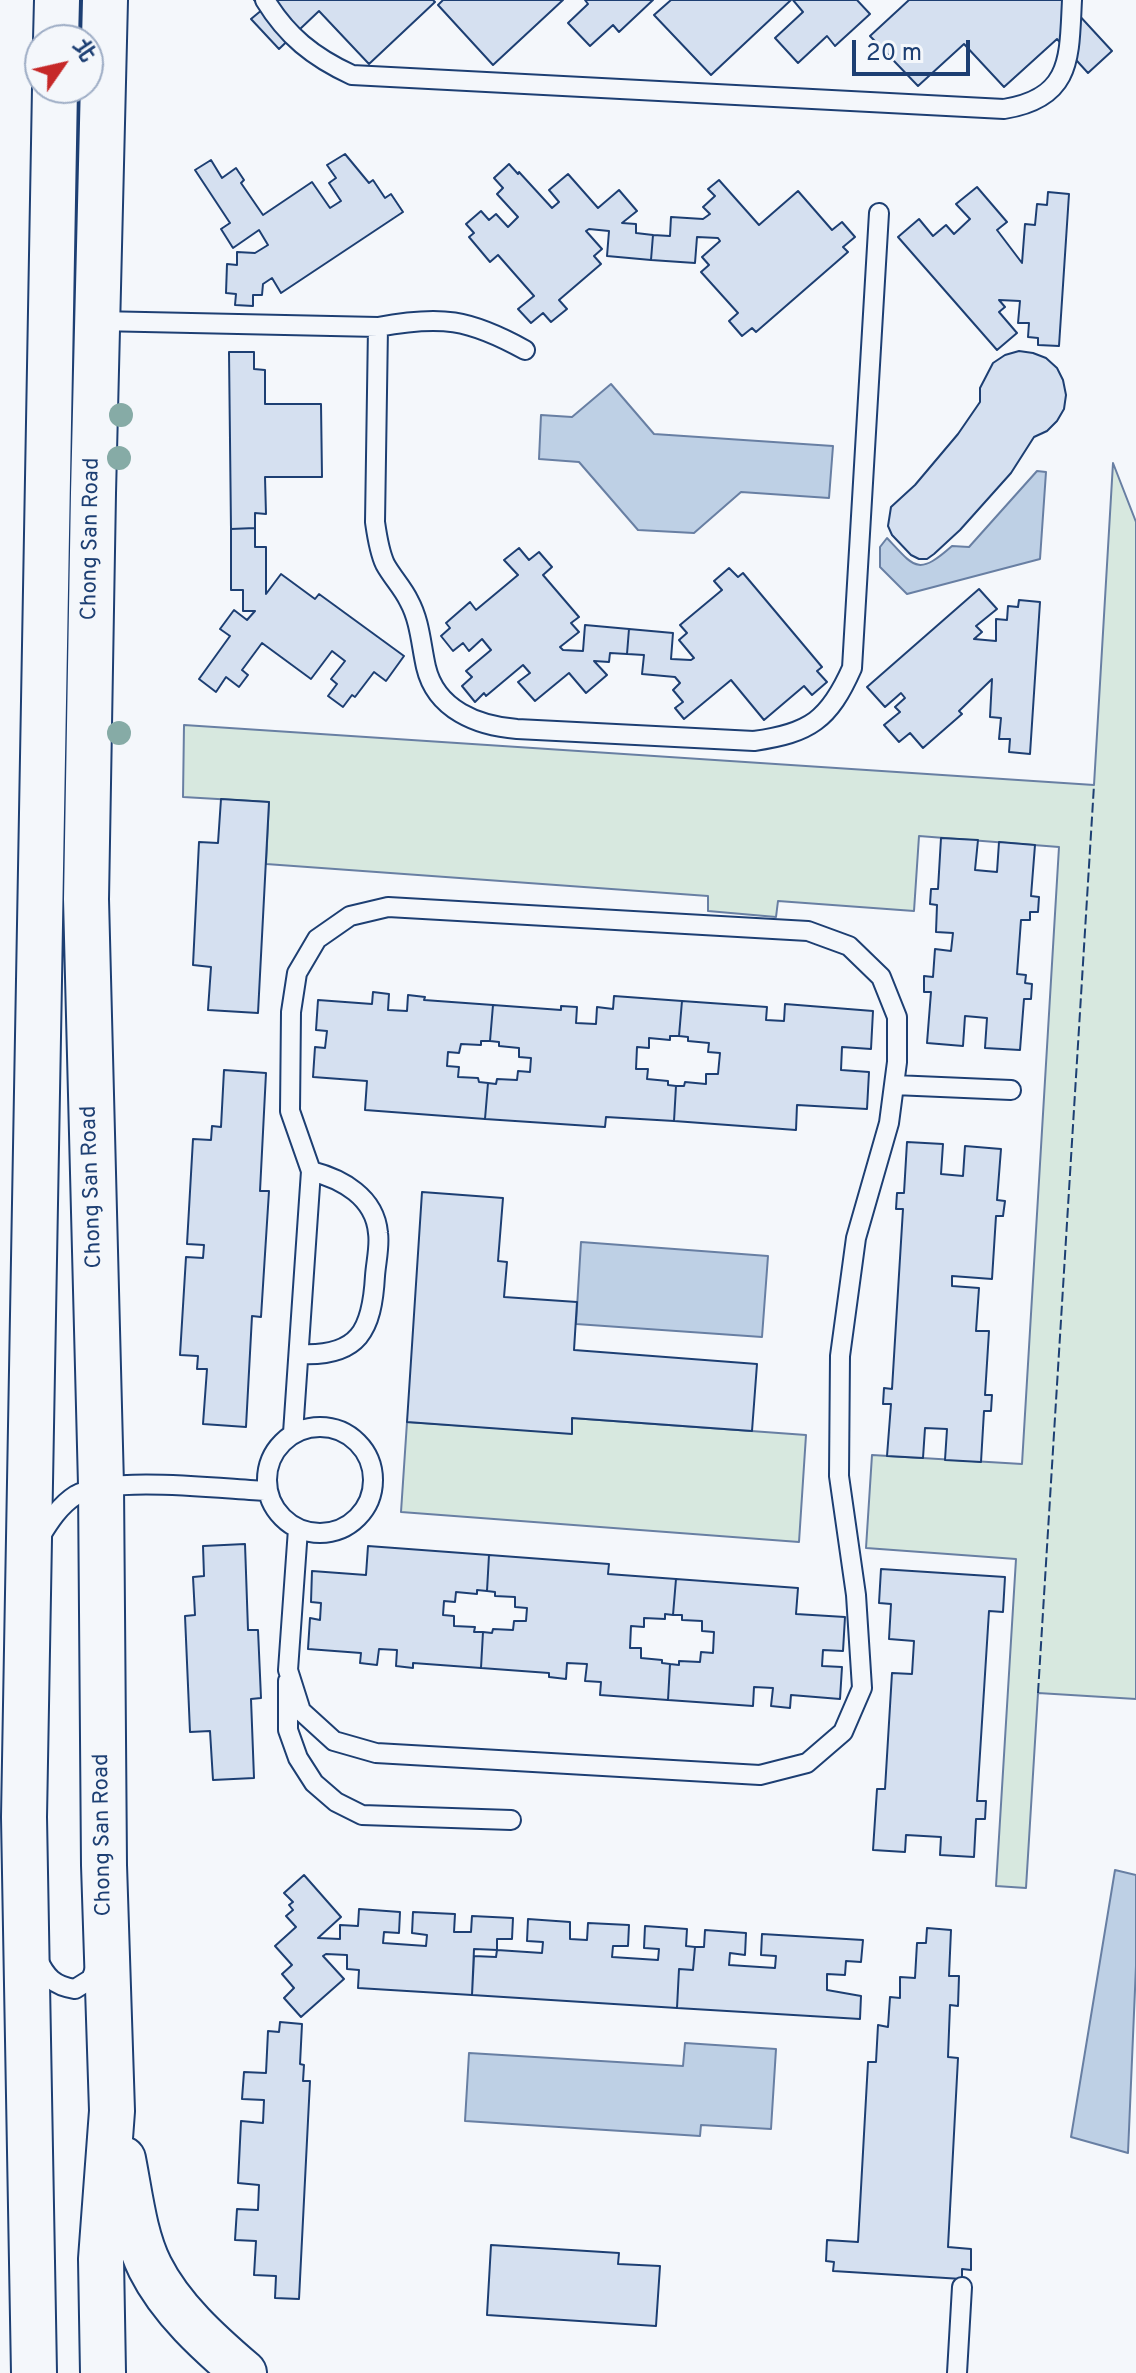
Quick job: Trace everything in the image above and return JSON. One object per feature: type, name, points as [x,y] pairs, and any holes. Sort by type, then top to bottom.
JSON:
[{"type":"main road","points":[[56,24],[57,0]]},
{"type":"main road","name":"Chong San Road","points":[[103,2373],[101,2259],[112,2111],[106,1945],[101,1485],[86,914],[105,0]]},
{"type":"main road","name":"Chong San Road","points":[[34,2373],[24,1817],[55,104]]},
{"type":"main road","points":[[112,2111],[142,2246],[150,2266],[163,2289],[189,2321],[244,2373]]},
{"type":"lane","points":[[265,0],[278,22],[299,44],[324,62],[352,75],[1004,109],[1023,106],[1039,97],[1053,86],[1064,71],[1070,53],[1072,0]]},
{"type":"lane","points":[[378,327],[375,522],[378,543],[385,564],[409,601],[417,622],[427,673],[442,697],[463,715],[488,727],[754,741],[786,737],[816,722],[839,698],[852,668],[879,213]]},
{"type":"lane","points":[[98,321],[378,327],[416,319],[454,321],[492,331],[525,350]]},
{"type":"lane","points":[[288,1670],[301,1711],[334,1741],[376,1753],[760,1775],[807,1763],[843,1732],[862,1688],[856,1595],[839,1476],[840,1356],[856,1238],[889,1123],[894,1085],[897,1017],[881,977],[849,946],[808,931],[388,907],[350,916],[317,939],[297,973],[291,1012],[290,1111],[311,1171],[293,1433]]},
{"type":"lane","points":[[894,1085],[1011,1090]]},
{"type":"lane","points":[[300,1354],[325,1355],[348,1346],[365,1329],[373,1305],[378,1232],[370,1209],[355,1190],[334,1177],[311,1171]]},
{"type":"lane","points":[[309,1427],[326,1427],[349,1436],[367,1454],[372,1470],[373,1487],[369,1503],[359,1517],[346,1527],[322,1533],[298,1529],[284,1519],[273,1506],[267,1491],[271,1457],[280,1443],[293,1433],[309,1427]]},
{"type":"lane","points":[[30,1553],[51,1518],[75,1496],[101,1485],[267,1491]]},
{"type":"lane","points":[[298,1529],[286,1701],[288,1730],[298,1758],[314,1783],[336,1802],[362,1815],[511,1820]]},
{"type":"lane","points":[[26,1935],[44,1972],[57,1987],[75,1989],[91,1979],[106,1945]]},
{"type":"lane","points":[[957,2373],[962,2287]]},
{"type":"shaded area","points":[[1113,463],[1136,522],[1136,1699],[1038,1693],[1026,1888],[996,1886],[1016,1559],[866,1548],[872,1455],[1022,1464],[1059,847],[919,836],[914,911],[778,901],[776,917],[708,911],[708,896],[266,864],[269,802],[183,797],[184,725],[1094,785]]},
{"type":"shaded area","points":[[572,1418],[806,1435],[799,1542],[401,1512],[407,1422],[572,1433]]},
{"type":"water","points":[[611,384],[654,434],[833,446],[829,498],[741,492],[694,533],[638,530],[579,462],[539,459],[541,415],[572,417]]},
{"type":"water","points":[[1037,471],[1046,472],[1040,559],[907,594],[880,567],[880,547],[887,538],[911,562],[924,565],[952,546],[969,547]]},
{"type":"water","points":[[581,1242],[768,1256],[762,1337],[576,1324]]},
{"type":"water","points":[[1115,1870],[1136,1875],[1136,1966],[1128,2153],[1071,2137]]},
{"type":"water","points":[[685,2043],[776,2049],[771,2129],[701,2125],[700,2136],[465,2121],[469,2053],[683,2066]]},
{"type":"building","points":[[254,0],[435,2],[369,64],[319,11],[279,49],[251,19],[263,9]]},
{"type":"building","points":[[443,0],[563,0],[493,65],[438,5]]},
{"type":"building","points":[[585,0],[653,0],[619,32],[613,25],[590,46],[568,23],[588,4]]},
{"type":"building","points":[[671,0],[791,0],[711,75],[654,15]]},
{"type":"building","points":[[793,0],[857,0],[870,14],[835,46],[827,36],[798,63],[775,38],[803,12]]},
{"type":"building","points":[[909,0],[1065,0],[1112,51],[1088,73],[1057,39],[1004,87],[964,44],[918,86],[870,36]]},
{"type":"building","points":[[345,154],[369,183],[373,180],[385,198],[391,194],[403,212],[281,293],[272,278],[263,284],[262,295],[253,295],[253,306],[235,305],[236,294],[226,293],[227,264],[237,265],[237,252],[255,253],[268,245],[259,230],[233,248],[221,229],[230,223],[195,170],[211,160],[222,178],[236,168],[244,180],[241,183],[263,215],[312,182],[330,208],[341,201],[329,183],[336,178],[327,165]]},
{"type":"building","points":[[509,164],[552,208],[559,202],[549,190],[568,174],[598,208],[619,190],[637,211],[622,223],[636,224],[636,233],[653,235],[651,260],[607,256],[609,231],[589,229],[586,231],[602,249],[594,256],[601,264],[559,300],[567,309],[551,322],[543,313],[531,323],[518,309],[534,296],[498,255],[490,262],[469,237],[474,233],[466,224],[481,211],[489,220],[496,214],[508,227],[518,217],[497,194],[503,188],[494,178]]},
{"type":"building","points":[[719,180],[759,225],[798,191],[832,230],[842,222],[855,237],[843,247],[848,252],[756,332],[752,328],[742,336],[729,321],[738,313],[701,272],[709,265],[702,257],[720,241],[718,238],[697,237],[695,263],[651,260],[653,235],[670,236],[671,217],[703,219],[710,214],[703,207],[715,196],[708,189]]},
{"type":"building","points":[[977,187],[1007,222],[997,230],[1022,263],[1025,224],[1035,225],[1037,204],[1047,205],[1048,192],[1069,194],[1059,346],[1038,345],[1038,338],[1028,337],[1029,323],[1018,323],[1020,301],[999,300],[1005,307],[999,312],[1017,333],[997,350],[898,237],[919,219],[933,236],[946,225],[954,234],[970,219],[956,204]]},
{"type":"building","points":[[1019,351],[1046,358],[1057,368],[1066,395],[1064,409],[1047,431],[1034,437],[1011,473],[960,530],[927,559],[911,555],[892,535],[888,526],[891,507],[915,485],[958,434],[980,402],[980,388],[993,363]]},
{"type":"building","points":[[229,352],[254,352],[254,369],[265,370],[265,404],[321,404],[322,477],[265,477],[266,514],[255,513],[255,528],[231,529]]},
{"type":"building","points":[[255,528],[255,547],[266,547],[266,594],[281,574],[315,599],[319,594],[404,656],[386,681],[374,672],[343,707],[328,696],[337,684],[331,679],[345,661],[332,651],[311,679],[262,643],[242,670],[248,675],[239,687],[226,677],[216,692],[199,679],[230,636],[220,629],[234,610],[247,620],[255,611],[243,611],[243,590],[231,590],[231,529]]},
{"type":"building","points":[[519,548],[529,560],[539,552],[552,567],[543,575],[579,617],[571,623],[579,632],[560,647],[563,650],[583,651],[585,625],[629,629],[627,654],[610,653],[609,662],[594,661],[607,675],[586,693],[569,673],[535,701],[518,682],[530,673],[523,665],[475,702],[462,686],[472,677],[466,671],[491,650],[482,639],[469,651],[463,643],[453,651],[441,636],[450,628],[446,623],[470,602],[476,610],[518,575],[504,560]]},
{"type":"building","points":[[729,568],[738,577],[743,573],[822,667],[817,671],[827,682],[812,695],[804,686],[764,720],[731,680],[684,719],[675,708],[683,702],[673,690],[680,683],[675,677],[642,674],[644,655],[627,654],[629,629],[673,633],[671,659],[691,660],[694,658],[679,640],[687,633],[680,625],[722,590],[714,581]]},
{"type":"building","points":[[979,589],[997,609],[976,626],[982,632],[974,639],[996,641],[996,619],[1007,620],[1008,606],[1018,607],[1019,600],[1040,602],[1030,754],[1009,752],[1010,739],[999,739],[1001,718],[990,717],[992,679],[959,711],[962,714],[923,748],[910,733],[899,742],[884,725],[900,712],[895,707],[905,698],[901,693],[885,707],[867,687]]},
{"type":"building","points":[[221,799],[269,802],[258,1013],[208,1010],[211,967],[193,965],[199,842],[218,843]]},
{"type":"building","points":[[941,838],[978,840],[975,870],[997,872],[999,842],[1035,845],[1031,896],[1039,897],[1038,912],[1030,912],[1030,920],[1021,920],[1017,974],[1026,975],[1025,983],[1032,984],[1031,999],[1024,999],[1020,1050],[985,1048],[987,1018],[965,1016],[963,1046],[927,1043],[931,992],[924,992],[924,976],[933,977],[935,949],[951,951],[953,933],[936,932],[937,905],[930,904],[931,889],[938,889]]},
{"type":"building","points":[[373,992],[389,994],[388,1010],[407,1011],[408,995],[425,997],[424,1000],[493,1005],[490,1041],[481,1041],[481,1045],[461,1044],[459,1053],[448,1052],[447,1066],[459,1067],[458,1077],[478,1078],[479,1082],[488,1083],[485,1119],[365,1110],[367,1081],[313,1077],[315,1047],[325,1048],[327,1031],[316,1030],[318,1000],[372,1004]]},
{"type":"building","points":[[614,996],[682,1001],[679,1036],[670,1036],[670,1040],[649,1038],[649,1048],[637,1047],[636,1069],[648,1069],[647,1079],[668,1081],[668,1085],[676,1086],[674,1121],[606,1117],[605,1127],[485,1119],[488,1083],[496,1084],[497,1079],[517,1080],[518,1071],[530,1072],[531,1058],[519,1057],[519,1048],[499,1046],[499,1042],[490,1041],[493,1005],[561,1010],[561,1006],[577,1007],[576,1023],[596,1024],[597,1007],[613,1009]]},
{"type":"building","points":[[682,1001],[767,1007],[766,1020],[784,1021],[785,1004],[873,1011],[871,1049],[842,1047],[841,1070],[869,1072],[867,1109],[797,1105],[796,1130],[674,1121],[676,1086],[684,1086],[685,1082],[706,1084],[706,1074],[718,1074],[720,1053],[708,1052],[709,1043],[688,1041],[688,1037],[679,1036]]},
{"type":"building","points":[[224,1070],[266,1073],[260,1191],[269,1191],[261,1317],[252,1316],[246,1427],[203,1424],[207,1369],[197,1369],[198,1356],[180,1355],[186,1257],[203,1258],[204,1245],[187,1244],[193,1139],[211,1140],[212,1126],[221,1127]]},
{"type":"building","points":[[907,1142],[943,1144],[941,1174],[963,1176],[965,1146],[1001,1149],[997,1200],[1005,1201],[1003,1216],[996,1216],[992,1279],[952,1276],[952,1286],[979,1288],[976,1331],[989,1331],[985,1395],[992,1395],[991,1411],[984,1411],[981,1462],[945,1460],[947,1429],[925,1428],[923,1458],[887,1456],[891,1404],[883,1404],[884,1388],[892,1389],[903,1209],[896,1209],[897,1193],[904,1193]]},
{"type":"building","points":[[422,1192],[503,1198],[498,1261],[507,1262],[504,1297],[577,1302],[574,1350],[757,1364],[752,1431],[572,1418],[572,1434],[407,1422]]},
{"type":"building","points":[[245,1544],[248,1630],[258,1630],[261,1698],[251,1699],[254,1778],[213,1780],[210,1731],[190,1732],[185,1616],[195,1615],[193,1577],[204,1576],[203,1546]]},
{"type":"building","points":[[368,1546],[489,1555],[487,1591],[477,1590],[477,1594],[456,1592],[455,1602],[444,1601],[443,1615],[454,1616],[454,1626],[475,1627],[474,1632],[483,1632],[481,1668],[413,1663],[413,1668],[396,1666],[397,1650],[379,1649],[377,1665],[360,1663],[361,1653],[308,1649],[310,1618],[320,1620],[321,1603],[311,1602],[312,1571],[366,1575]]},
{"type":"building","points":[[489,1555],[609,1564],[608,1574],[676,1579],[673,1615],[665,1614],[665,1619],[644,1618],[644,1627],[631,1626],[630,1648],[641,1648],[641,1658],[670,1664],[668,1700],[600,1695],[601,1682],[585,1681],[587,1664],[567,1663],[566,1679],[549,1677],[549,1673],[481,1668],[483,1632],[513,1630],[514,1621],[526,1621],[527,1608],[515,1607],[515,1597],[495,1596],[495,1592],[487,1591]]},
{"type":"building","points":[[881,1569],[1005,1577],[1003,1612],[989,1611],[977,1801],[986,1801],[985,1819],[976,1819],[974,1857],[940,1855],[941,1837],[906,1835],[905,1852],[873,1850],[877,1789],[885,1789],[892,1673],[912,1674],[914,1641],[889,1639],[891,1604],[879,1603]]},
{"type":"building","points":[[676,1579],[798,1588],[796,1614],[845,1617],[843,1651],[823,1650],[822,1666],[842,1667],[840,1699],[791,1695],[790,1708],[771,1706],[773,1688],[754,1687],[753,1706],[668,1700],[670,1664],[700,1662],[701,1652],[713,1653],[714,1632],[702,1631],[702,1621],[682,1620],[682,1615],[673,1615]]},
{"type":"building","points":[[304,1875],[341,1917],[318,1938],[340,1939],[340,1925],[358,1926],[359,1909],[400,1912],[399,1933],[384,1932],[383,1943],[426,1946],[427,1935],[412,1933],[413,1912],[455,1914],[454,1932],[471,1932],[472,1916],[513,1918],[512,1939],[497,1939],[497,1950],[474,1949],[472,1995],[358,1988],[359,1970],[347,1969],[347,1955],[326,1954],[323,1956],[344,1979],[301,2017],[284,1998],[294,1988],[282,1974],[292,1965],[275,1946],[296,1927],[286,1916],[293,1910],[289,1905],[293,1902],[284,1893]]},
{"type":"building","points":[[528,1919],[570,1922],[570,1939],[587,1940],[588,1923],[629,1925],[628,1946],[613,1946],[612,1957],[658,1960],[659,1949],[644,1948],[645,1926],[687,1929],[686,1946],[695,1947],[693,1970],[679,1969],[677,2008],[472,1995],[474,1956],[496,1957],[497,1950],[542,1953],[543,1942],[527,1941]]},
{"type":"building","points":[[927,1928],[951,1930],[949,1976],[959,1976],[958,2006],[950,2005],[948,2057],[958,2058],[948,2247],[971,2249],[971,2270],[962,2269],[962,2279],[833,2271],[834,2262],[826,2261],[827,2240],[858,2242],[868,2062],[876,2062],[878,2025],[888,2027],[890,1997],[900,1998],[900,1977],[915,1978],[917,1943],[926,1943]]},
{"type":"building","points":[[705,1930],[746,1933],[745,1955],[730,1953],[729,1965],[775,1968],[776,1956],[761,1955],[762,1934],[863,1940],[861,1962],[846,1961],[845,1975],[827,1974],[827,1990],[861,1996],[860,2019],[677,2008],[679,1969],[693,1970],[695,1947],[704,1947]]},
{"type":"building","points":[[280,2022],[302,2024],[300,2064],[304,2065],[303,2081],[310,2081],[299,2299],[275,2298],[276,2276],[254,2275],[256,2241],[235,2240],[237,2209],[258,2210],[259,2185],[238,2183],[241,2121],[263,2123],[264,2100],[242,2099],[244,2072],[266,2073],[268,2031],[279,2032]]},
{"type":"building","points":[[491,2245],[619,2253],[618,2264],[660,2266],[656,2326],[487,2315]]},
{"type":"fence","points":[[1038,1693],[1094,785]]}]
